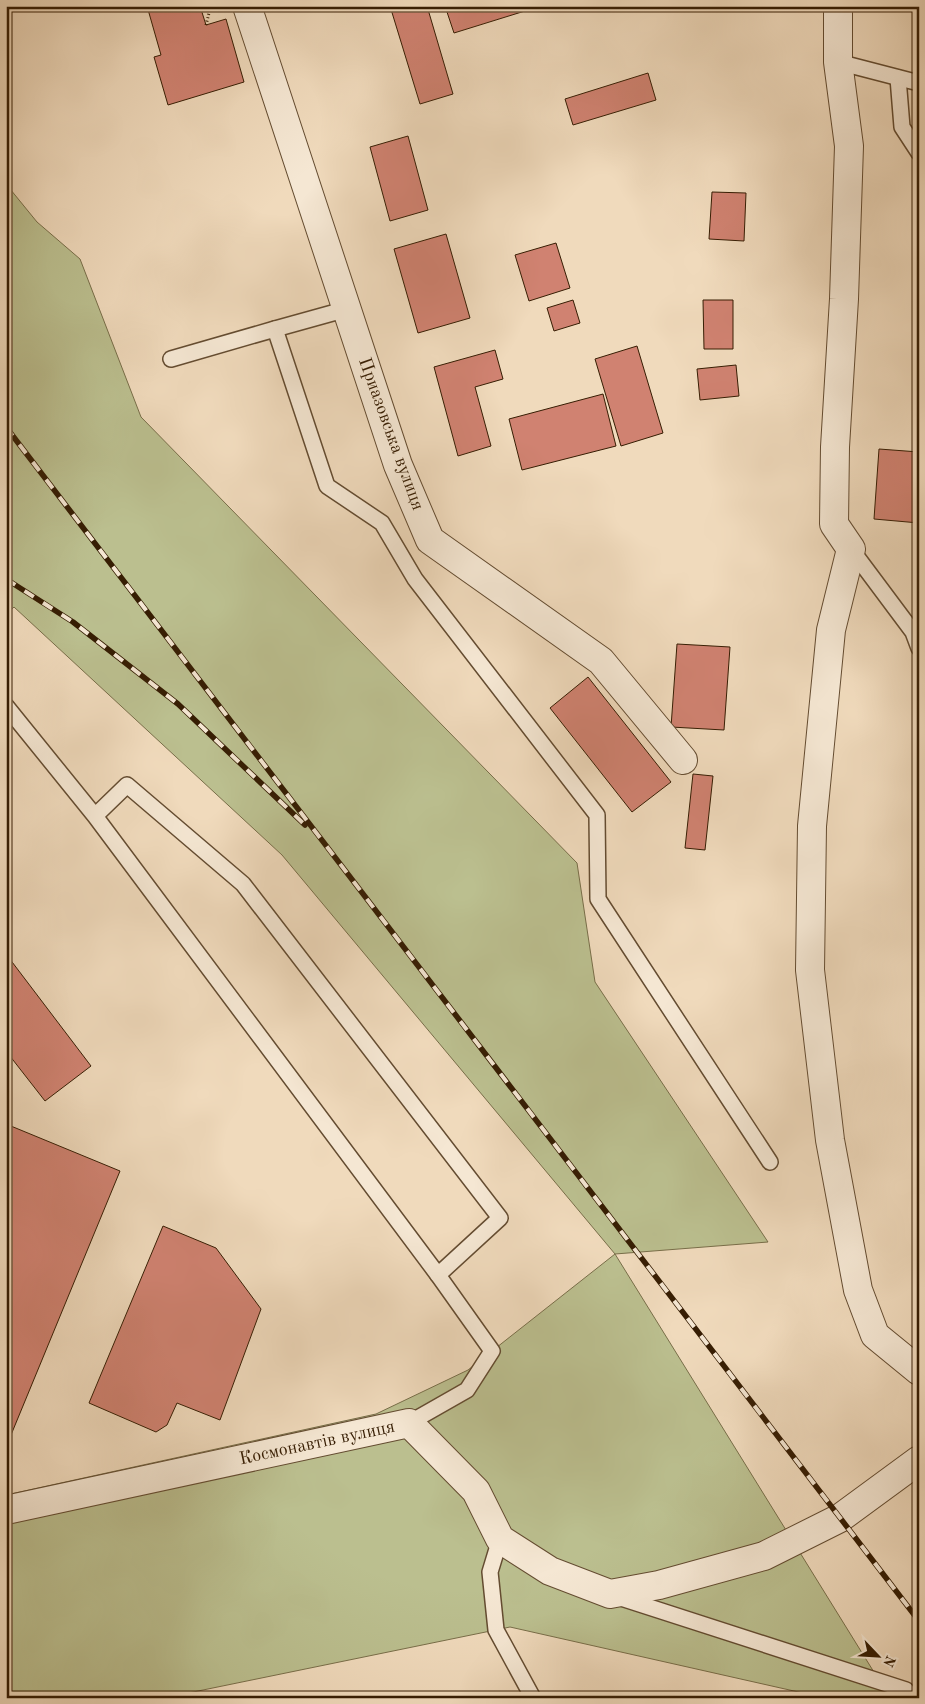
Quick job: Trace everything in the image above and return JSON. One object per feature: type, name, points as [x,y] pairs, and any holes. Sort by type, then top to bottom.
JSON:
[{"type":"street","name":"Приазовська вулиця","points":[[248,6],[398,465],[430,540],[602,661],[683,760]]},
{"type":"street","points":[[838,6],[838,62],[849,146],[844,299],[835,447],[834,524],[851,549],[830,640],[812,826],[810,970],[830,1140],[858,1290],[875,1335],[919,1371]]},
{"type":"street","name":"Космонавтів вулиця","points":[[6,1510],[409,1423],[476,1491],[500,1539]]},
{"type":"street","points":[[500,1539],[550,1571],[610,1594],[659,1586],[764,1556],[840,1518],[919,1460]]},
{"type":"lane","points":[[838,62],[919,83]]},
{"type":"lane","points":[[898,78],[902,127],[919,153]]},
{"type":"lane","points":[[171,359],[347,309]]},
{"type":"lane","points":[[275,329],[327,486],[382,523],[415,579],[597,815],[598,899],[770,1162]]},
{"type":"lane","points":[[851,549],[914,632],[919,648]]},
{"type":"lane","points":[[6,706],[95,816],[438,1275],[492,1351],[467,1390],[409,1423]]},
{"type":"lane","points":[[95,816],[127,785],[244,884],[500,1218],[438,1275]]},
{"type":"lane","points":[[500,1539],[490,1572],[496,1630],[533,1698]]},
{"type":"lane","points":[[610,1594],[906,1690],[912,1698]]},
{"type":"path","points":[[206,25],[210,9],[213,6]]},
{"type":"green space","points":[[6,184],[37,222],[80,259],[141,417],[577,863],[595,982],[768,1242],[615,1254],[282,855],[14,607],[6,615]]},
{"type":"green space","points":[[615,1254],[890,1698],[825,1698],[510,1627],[164,1698],[6,1698],[6,1495],[376,1414],[468,1370]]},
{"type":"building","points":[[147,6],[200,6],[206,25],[226,19],[244,82],[168,105],[154,57],[161,55]]},
{"type":"building","points":[[390,6],[427,6],[453,94],[420,104]]},
{"type":"building","points":[[445,6],[541,6],[454,33]]},
{"type":"building","points":[[648,73],[656,100],[573,125],[565,99]]},
{"type":"building","points":[[408,136],[428,210],[390,221],[370,147]]},
{"type":"building","points":[[712,192],[746,193],[744,241],[709,239]]},
{"type":"building","points":[[446,234],[470,318],[418,333],[394,249]]},
{"type":"building","points":[[556,243],[570,288],[529,301],[515,255]]},
{"type":"building","points":[[573,300],[580,323],[554,331],[547,308]]},
{"type":"building","points":[[703,300],[733,300],[733,349],[704,349]]},
{"type":"building","points":[[637,346],[663,433],[621,446],[595,359]]},
{"type":"building","points":[[495,350],[503,379],[475,387],[491,446],[458,456],[434,367]]},
{"type":"building","points":[[736,365],[739,396],[700,400],[697,369]]},
{"type":"building","points":[[603,394],[616,446],[522,470],[509,419]]},
{"type":"building","points":[[879,449],[919,452],[919,523],[874,519]]},
{"type":"building","points":[[677,644],[730,647],[724,730],[671,727]]},
{"type":"building","points":[[588,677],[671,782],[632,812],[550,708]]},
{"type":"building","points":[[693,774],[713,776],[705,850],[685,848]]},
{"type":"building","points":[[6,954],[91,1066],[45,1101],[6,1051]]},
{"type":"building","points":[[6,1124],[120,1171],[6,1447]]},
{"type":"building","points":[[163,1226],[216,1248],[261,1309],[220,1420],[177,1403],[167,1425],[156,1432],[89,1403]]},
{"type":"railway","points":[[6,427],[919,1621]]},
{"type":"railway","points":[[6,579],[73,622],[178,704],[305,825]]}]
